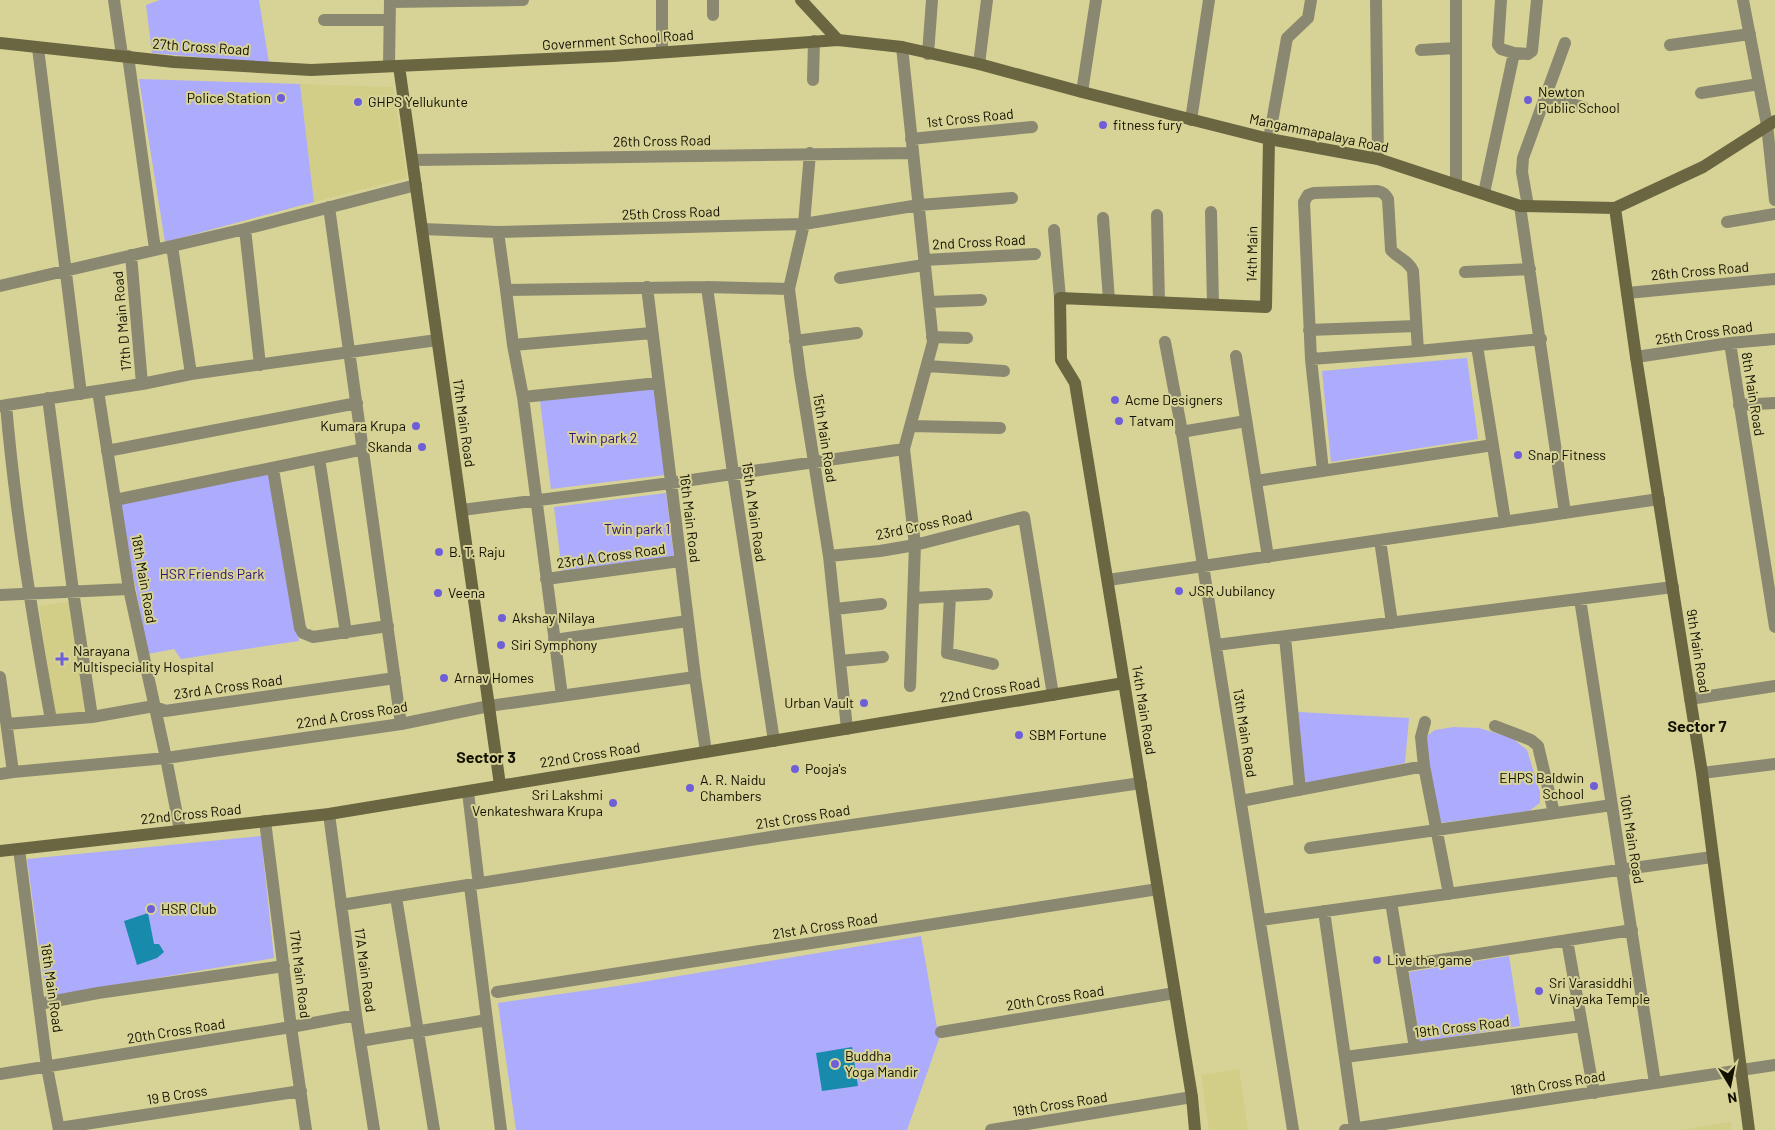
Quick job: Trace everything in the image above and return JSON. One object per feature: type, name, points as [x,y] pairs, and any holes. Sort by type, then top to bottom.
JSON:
[{"type":"street","points":[[114,0],[125,56],[155,249]]},
{"type":"street","points":[[394,66],[388,20],[390,1],[523,0]]},
{"type":"street","points":[[662,0],[662,52]]},
{"type":"street","points":[[713,0],[713,15]]},
{"type":"street","points":[[928,54],[932,0]]},
{"type":"street","points":[[979,64],[987,0]]},
{"type":"street","points":[[1082,92],[1096,0]]},
{"type":"street","points":[[1191,120],[1208,0]]},
{"type":"street","points":[[1376,0],[1378,159]]},
{"type":"street","points":[[1456,0],[1456,185]]},
{"type":"street","points":[[1501,0],[1498,45],[1501,49],[1514,53],[1528,54],[1532,51],[1537,0]]},
{"type":"street","points":[[1743,0],[1759,84],[1771,123],[1775,200]]},
{"type":"street","points":[[806,2],[838,40]]},
{"type":"street","name":"14th Main","points":[[1060,298],[1266,306],[1270,139],[1287,38],[1308,18],[1311,3]]},
{"type":"street","points":[[324,20],[388,20]]},
{"type":"street","points":[[1670,45],[1750,34]]},
{"type":"street","name":"Government School Road","points":[[394,66],[613,56],[838,40]]},
{"type":"street","name":"Mangammapalaya Road","points":[[838,40],[902,48],[979,64],[1270,139],[1378,159],[1524,206],[1615,208],[1703,167],[1771,123]]},
{"type":"street","points":[[813,80],[814,41]]},
{"type":"street","name":"27th Cross Road","points":[[0,43],[174,62],[311,70],[394,66]]},
{"type":"street","points":[[1565,43],[1522,166],[1530,269],[1565,512]]},
{"type":"street","points":[[38,48],[80,394]]},
{"type":"street","points":[[902,48],[933,342],[904,449],[915,545],[910,686]]},
{"type":"street","points":[[1421,50],[1456,48]]},
{"type":"street","points":[[1484,193],[1514,53]]},
{"type":"street","name":"17th Main Road","points":[[394,66],[416,185],[500,785]]},
{"type":"street","points":[[1700,93],[1759,84]]},
{"type":"street","points":[[1545,97],[1583,107]]},
{"type":"street","name":"1st Cross Road","points":[[912,139],[1032,127]]},
{"type":"street","name":"26th Cross Road","points":[[412,160],[913,152]]},
{"type":"street","name":"15th Main Road","points":[[810,153],[804,224],[789,289],[795,341],[829,556],[847,729]]},
{"type":"street","points":[[0,286],[245,229],[416,185]]},
{"type":"street","points":[[1323,471],[1309,330],[1304,202],[1308,195],[1314,193],[1377,191],[1386,194],[1392,250],[1413,271],[1418,351]]},
{"type":"street","name":"25th Cross Road","points":[[422,229],[498,232],[804,224],[919,205],[1012,198]]},
{"type":"street","points":[[329,207],[401,724]]},
{"type":"street","name":"9th Main Road","points":[[1615,208],[1636,357],[1702,773],[1749,1130]]},
{"type":"street","points":[[1211,212],[1213,304]]},
{"type":"street","points":[[1727,222],[1775,214]]},
{"type":"street","points":[[1157,215],[1158,302]]},
{"type":"street","points":[[1103,218],[1109,300]]},
{"type":"street","points":[[245,229],[260,365]]},
{"type":"street","points":[[1054,230],[1060,298]]},
{"type":"street","points":[[498,232],[512,345],[524,397],[562,696]]},
{"type":"street","points":[[172,246],[191,374]]},
{"type":"street","name":"2nd Cross Road","points":[[840,278],[924,263],[1035,254]]},
{"type":"street","name":"17th D Main Road","points":[[131,255],[142,384]]},
{"type":"street","points":[[1465,272],[1530,269]]},
{"type":"street","name":"26th Cross Road","points":[[1627,293],[1775,280]]},
{"type":"street","points":[[506,290],[647,287],[789,289]]},
{"type":"street","name":"16th Main Road","points":[[647,287],[694,677],[706,752]]},
{"type":"street","name":"15th A Main Road","points":[[707,287],[774,741]]},
{"type":"street","name":"14th Main Road","points":[[1060,298],[1061,360],[1075,383],[1192,1098],[1195,1130]]},
{"type":"street","points":[[928,302],[982,300]]},
{"type":"street","points":[[1309,330],[1416,326]]},
{"type":"street","points":[[512,345],[652,333]]},
{"type":"street","points":[[795,341],[857,333]]},
{"type":"street","points":[[932,337],[967,338]]},
{"type":"street","points":[[1311,359],[1541,339]]},
{"type":"street","name":"25th Cross Road","points":[[1636,357],[1730,343],[1775,339]]},
{"type":"street","points":[[51,720],[30,593],[3,406],[142,384],[191,374],[437,340]]},
{"type":"street","name":"13th Main Road","points":[[1164,342],[1181,432],[1216,645],[1293,1130]]},
{"type":"street","name":"8th Main Road","points":[[1730,343],[1775,627]]},
{"type":"street","points":[[1477,346],[1505,521]]},
{"type":"street","points":[[1236,356],[1268,556]]},
{"type":"street","points":[[927,366],[1004,371]]},
{"type":"street","points":[[524,397],[658,383]]},
{"type":"street","name":"18th Main Road","points":[[98,391],[129,589],[180,830]]},
{"type":"street","points":[[48,398],[73,591],[92,717]]},
{"type":"street","points":[[107,451],[357,402]]},
{"type":"street","points":[[1739,405],[1775,403]]},
{"type":"street","points":[[1181,432],[1246,421]]},
{"type":"street","points":[[911,426],[1000,428]]},
{"type":"street","points":[[1256,481],[1493,445]]},
{"type":"street","points":[[115,500],[364,449]]},
{"type":"street","points":[[462,510],[670,483],[904,449]]},
{"type":"street","points":[[319,458],[346,633]]},
{"type":"street","points":[[273,469],[300,628],[303,633],[314,637],[388,626]]},
{"type":"street","points":[[1108,580],[1659,499]]},
{"type":"street","name":"23rd Cross Road","points":[[829,556],[880,551],[915,545],[1024,517],[1053,695]]},
{"type":"street","points":[[1380,540],[1392,623]]},
{"type":"street","name":"23rd A Cross Road","points":[[546,580],[680,561]]},
{"type":"street","points":[[1216,645],[1673,587]]},
{"type":"street","points":[[0,594],[129,589]]},
{"type":"street","points":[[914,598],[987,594]]},
{"type":"street","points":[[950,596],[947,653],[993,664]]},
{"type":"street","name":"10th Main Road","points":[[1580,599],[1656,1083]]},
{"type":"street","points":[[835,609],[881,604]]},
{"type":"street","points":[[554,640],[688,620]]},
{"type":"street","points":[[1284,636],[1300,790]]},
{"type":"street","points":[[840,661],[883,657]]},
{"type":"street","points":[[0,677],[13,772]]},
{"type":"street","name":"22nd A Cross Road","points":[[0,774],[166,758],[401,724],[489,706],[694,677]]},
{"type":"street","name":"23rd A Cross Road","points":[[7,724],[92,717],[154,706],[165,711],[395,678]]},
{"type":"street","name":"22nd Cross Road","points":[[0,851],[329,814],[1124,684]]},
{"type":"street","points":[[1690,699],[1775,686]]},
{"type":"street","points":[[1425,722],[1421,737],[1424,766],[1449,894]]},
{"type":"street","points":[[1494,726],[1531,740],[1538,746],[1554,813]]},
{"type":"street","points":[[1702,773],[1775,764]]},
{"type":"street","points":[[1241,801],[1424,766]]},
{"type":"street","name":"21st Cross Road","points":[[341,905],[396,897],[474,881],[1140,782]]},
{"type":"street","points":[[468,792],[487,1020],[500,1130]]},
{"type":"street","points":[[1310,848],[1612,805]]},
{"type":"street","name":"17A Main Road","points":[[329,814],[356,1015],[374,1130]]},
{"type":"street","name":"17th Main Road","points":[[265,821],[306,1130]]},
{"type":"street","name":"18th Main Road","points":[[19,849],[39,1004],[59,1129]]},
{"type":"street","points":[[1261,920],[1712,857]]},
{"type":"street","name":"21st A Cross Road","points":[[497,992],[1158,889]]},
{"type":"street","points":[[396,897],[434,1130]]},
{"type":"street","points":[[1391,902],[1415,1048]]},
{"type":"street","points":[[1324,911],[1345,1057],[1350,1129]]},
{"type":"street","points":[[1401,966],[1632,930]]},
{"type":"street","points":[[1567,940],[1594,1093]]},
{"type":"street","points":[[39,1004],[98,993],[284,966]]},
{"type":"street","name":"20th Cross Road","points":[[941,1032],[1175,993]]},
{"type":"street","name":"20th Cross Road","points":[[0,1074],[291,1028],[356,1015]]},
{"type":"street","points":[[360,1041],[487,1020]]},
{"type":"street","name":"19th Cross Road","points":[[1345,1057],[1582,1026]]},
{"type":"street","name":"18th Cross Road","points":[[1350,1129],[1775,1065]]},
{"type":"street","name":"19 B Cross","points":[[59,1129],[301,1091]]},
{"type":"street","name":"19th Cross Road","points":[[991,1130],[1192,1098]]},
{"type":"shaded area","points":[[300,84],[393,87],[407,178],[314,202]]},
{"type":"shaded area","name":"Narayana Multispeciality Hospital","points":[[69,602],[85,713],[55,717],[39,606]]},
{"type":"shaded area","points":[[1239,1069],[1248,1130],[1209,1130],[1201,1075]]},
{"type":"shaded area","points":[[1731,1122],[1732,1130],[1678,1130]]},
{"type":"green space","points":[[160,0],[259,0],[269,63],[152,53],[146,5]]},
{"type":"green space","points":[[139,79],[300,84],[314,202],[165,242]]},
{"type":"green space","points":[[1467,358],[1478,439],[1331,462],[1322,371]]},
{"type":"green space","name":"Twin park 2","points":[[654,387],[665,475],[551,489],[540,401]]},
{"type":"green space","name":"HSR Friends Park","points":[[278,472],[299,641],[181,659],[174,649],[148,654],[120,504]]},
{"type":"green space","name":"Twin park 1","points":[[666,493],[674,558],[562,571],[554,507]]},
{"type":"green space","points":[[1298,712],[1409,718],[1405,763],[1305,784]]},
{"type":"green space","points":[[1454,727],[1479,728],[1512,738],[1527,750],[1540,792],[1540,803],[1529,811],[1440,823],[1424,738],[1435,730]]},
{"type":"green space","name":"HSR Club","points":[[261,836],[274,958],[46,997],[27,859]]},
{"type":"green space","points":[[921,936],[939,1039],[907,1130],[516,1130],[498,1003],[624,985]]},
{"type":"green space","points":[[1509,956],[1520,1026],[1420,1042],[1409,972]]},
{"type":"water","points":[[148,913],[154,944],[159,944],[164,952],[157,958],[137,965],[124,921]]},
{"type":"water","points":[[852,1047],[858,1086],[822,1091],[816,1053]]},
{"type":"place","name":"Police Station","points":[[281,98]]},
{"type":"place","name":"Newton Public School","points":[[1528,100]]},
{"type":"place","name":"GHPS Yellukunte","points":[[358,102]]},
{"type":"place","name":"fitness fury","points":[[1103,125]]},
{"type":"place","name":"Acme Designers","points":[[1115,400]]},
{"type":"place","name":"Tatvam","points":[[1119,421]]},
{"type":"place","name":"Kumara Krupa","points":[[416,426]]},
{"type":"place","name":"Skanda","points":[[422,447]]},
{"type":"place","name":"Snap Fitness","points":[[1518,455]]},
{"type":"place","name":"B. T. Raju","points":[[439,552]]},
{"type":"place","name":"JSR Jubilancy","points":[[1179,591]]},
{"type":"place","name":"Veena","points":[[438,593]]},
{"type":"place","name":"Akshay Nilaya","points":[[502,618]]},
{"type":"place","name":"Siri Symphony","points":[[501,645]]},
{"type":"place","name":"Narayana Multispeciality Hospital","points":[[62,659]]},
{"type":"place","name":"Arnav Homes","points":[[444,678]]},
{"type":"place","name":"Urban Vault","points":[[864,703]]},
{"type":"place","name":"SBM Fortune","points":[[1019,735]]},
{"type":"place","name":"Pooja's","points":[[795,769]]},
{"type":"place","name":"EHPS Baldwin School","points":[[1594,786]]},
{"type":"place","name":"A. R. Naidu Chambers","points":[[690,788]]},
{"type":"place","name":"Sri Lakshmi Venkateshwara Krupa","points":[[613,803]]},
{"type":"place","name":"HSR Club","points":[[151,909]]},
{"type":"place","name":"Live the game","points":[[1377,960]]},
{"type":"place","name":"Sri Varasiddhi Vinayaka Temple","points":[[1539,991]]},
{"type":"place","name":"Buddha Yoga Mandir","points":[[835,1064]]},
{"type":"district","name":"Sector 7","points":[[1697,726]]},
{"type":"district","name":"Sector 3","points":[[486,757]]}]
